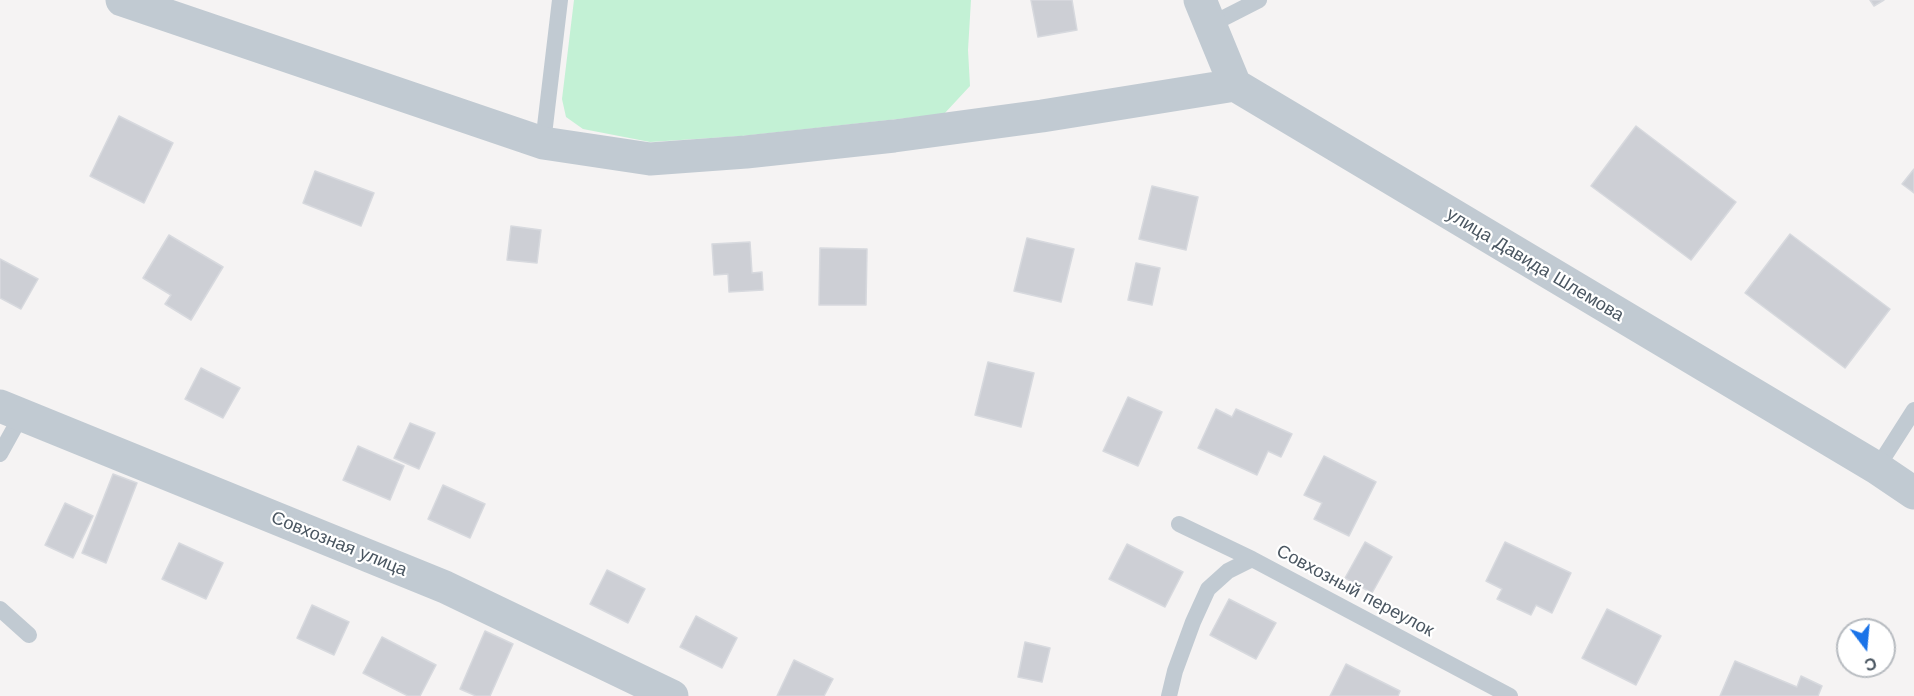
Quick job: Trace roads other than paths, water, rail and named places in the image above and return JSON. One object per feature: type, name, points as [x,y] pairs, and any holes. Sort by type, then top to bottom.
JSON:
[{"type":"street","points":[[122,0],[543,143],[650,159],[735,153],[894,136],[1042,116],[1235,85],[1205,13]]},
{"type":"street","name":"улица Давида Шлемова","points":[[1235,85],[1877,468],[1914,493]]},
{"type":"street","name":"Совхозная улица","points":[[10,411],[445,587],[672,696]]},
{"type":"lane","points":[[543,143],[560,0]]},
{"type":"lane","points":[[1205,13],[1259,0]]},
{"type":"lane","points":[[1877,468],[1914,410]]},
{"type":"lane","points":[[0,454],[10,411]]},
{"type":"lane","name":"Совхозный переулок","points":[[1179,524],[1252,559],[1510,696]]},
{"type":"lane","points":[[1169,696],[1175,671],[1208,589],[1228,571],[1252,559]]},
{"type":"lane","points":[[0,609],[29,634]]}]
